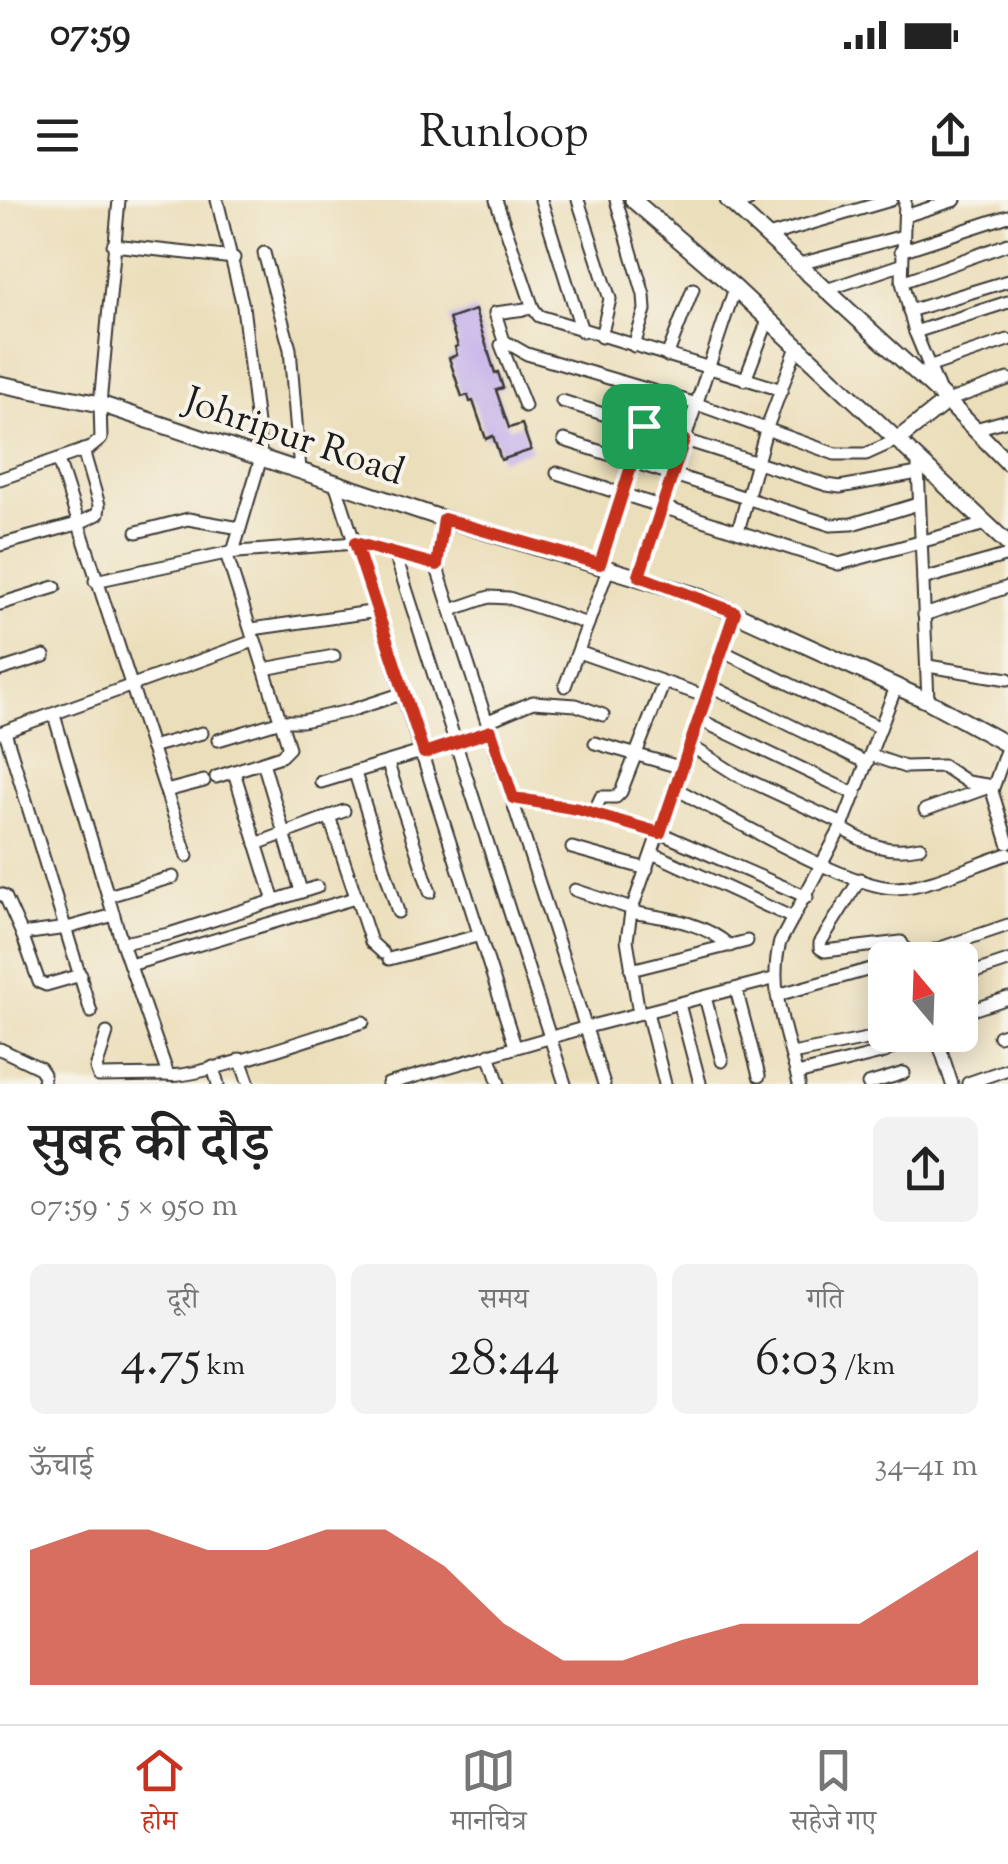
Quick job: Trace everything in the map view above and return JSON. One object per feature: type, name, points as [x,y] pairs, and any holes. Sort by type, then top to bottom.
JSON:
[{"type":"street","points":[[0,478],[58,460],[101,439],[100,404],[119,200]]},
{"type":"street","points":[[166,792],[288,752],[229,553],[262,458],[243,306],[217,200]]},
{"type":"street","points":[[496,200],[533,308],[544,319],[782,390]]},
{"type":"street","points":[[541,200],[582,331]]},
{"type":"street","points":[[578,200],[610,299],[602,337]]},
{"type":"street","points":[[616,200],[645,303],[634,346]]},
{"type":"street","points":[[633,200],[797,347],[903,435],[918,466],[1008,544]]},
{"type":"street","points":[[768,236],[891,200]]},
{"type":"street","points":[[906,200],[902,282],[908,311],[942,402]]},
{"type":"street","points":[[904,216],[956,200]]},
{"type":"street","points":[[736,202],[796,265],[1008,463]]},
{"type":"street","points":[[826,290],[1008,216]]},
{"type":"street","points":[[796,265],[903,236]]},
{"type":"street","points":[[113,244],[234,258]]},
{"type":"street","points":[[902,282],[1008,244]]},
{"type":"street","points":[[264,253],[290,348],[300,470]]},
{"type":"street","points":[[908,311],[1008,280]]},
{"type":"street","points":[[639,576],[735,288]]},
{"type":"street","points":[[667,356],[693,289]]},
{"type":"street","points":[[915,332],[1008,302]]},
{"type":"street","points":[[533,308],[495,313],[504,341],[527,354],[696,404],[822,451],[851,456],[866,454],[903,435],[942,402],[1008,379]]},
{"type":"street","points":[[746,380],[768,320]]},
{"type":"street","points":[[928,366],[1008,340]]},
{"type":"street","points":[[504,341],[501,345],[525,406]]},
{"type":"street","points":[[738,531],[766,430],[797,347]]},
{"type":"street","name":"Johripur Road","points":[[0,384],[100,404],[444,519],[639,576],[735,612],[928,702],[1008,745]]},
{"type":"street","points":[[565,686],[588,624],[622,493],[654,392]]},
{"type":"street","points":[[562,401],[840,487],[918,466]]},
{"type":"street","points":[[975,429],[1008,420]]},
{"type":"street","points":[[564,440],[822,523],[841,526],[918,504]]},
{"type":"street","points":[[0,545],[78,524],[100,510],[83,450]]},
{"type":"street","points":[[58,460],[187,856]]},
{"type":"street","points":[[918,466],[928,702]]},
{"type":"street","points":[[557,473],[839,564],[986,524]]},
{"type":"street","points":[[335,482],[515,1046]]},
{"type":"street","points":[[137,532],[188,519],[240,528]]},
{"type":"street","points":[[444,519],[437,565],[604,1084]]},
{"type":"street","points":[[95,581],[229,553],[355,543],[437,565]]},
{"type":"street","points":[[396,554],[565,1084]]},
{"type":"street","points":[[922,579],[1008,554]]},
{"type":"street","points":[[0,604],[55,587]]},
{"type":"street","points":[[924,615],[1008,587]]},
{"type":"street","points":[[451,610],[488,597],[508,598],[588,624]]},
{"type":"street","points":[[91,1012],[68,928],[3,732],[254,635],[378,612]]},
{"type":"street","points":[[664,1084],[630,970],[627,940],[631,910],[735,612]]},
{"type":"street","points":[[722,651],[880,728]]},
{"type":"street","points":[[578,652],[709,692],[868,759],[905,767],[943,766],[967,782],[992,786]]},
{"type":"street","points":[[0,670],[44,656]]},
{"type":"street","points":[[264,669],[334,656]]},
{"type":"street","points":[[928,666],[1008,679]]},
{"type":"street","points":[[885,1052],[798,1079],[773,979],[780,942],[842,826],[896,687]]},
{"type":"street","points":[[592,814],[601,797],[621,792],[661,690]]},
{"type":"street","points":[[218,740],[281,721],[336,715],[404,693]]},
{"type":"street","points":[[321,782],[455,743],[533,702],[576,704],[603,715]]},
{"type":"street","points":[[54,715],[122,943],[168,1075]]},
{"type":"street","points":[[700,720],[854,794]]},
{"type":"street","points":[[151,746],[202,734]]},
{"type":"street","points":[[595,742],[683,768]]},
{"type":"street","points":[[1008,745],[992,786],[1008,843]]},
{"type":"street","points":[[691,746],[737,775],[880,849],[920,847]]},
{"type":"street","points":[[263,762],[300,892]]},
{"type":"street","points":[[388,764],[430,892]]},
{"type":"street","points":[[234,772],[274,901]]},
{"type":"street","points":[[355,774],[398,912]]},
{"type":"street","points":[[925,810],[992,786]]},
{"type":"street","points":[[676,789],[823,864],[860,879],[898,888],[1008,854]]},
{"type":"street","points":[[513,798],[660,833],[807,897]]},
{"type":"street","points":[[256,844],[344,811]]},
{"type":"street","points":[[329,816],[372,942],[386,956],[478,936]]},
{"type":"street","points":[[572,848],[647,869]]},
{"type":"street","points":[[652,853],[794,918]]},
{"type":"street","points":[[108,896],[173,877]]},
{"type":"street","points":[[860,879],[820,948],[825,951],[868,946]]},
{"type":"street","points":[[122,943],[170,934],[317,887]]},
{"type":"street","points":[[576,890],[631,910],[713,931],[730,946]]},
{"type":"street","points":[[0,894],[19,924],[39,982],[46,986],[80,974]]},
{"type":"street","points":[[130,965],[355,898]]},
{"type":"street","points":[[22,934],[68,928],[114,914]]},
{"type":"street","points":[[961,942],[1008,926]]},
{"type":"street","points":[[630,970],[747,941]]},
{"type":"street","points":[[978,971],[1008,961]]},
{"type":"street","points":[[777,995],[868,971]]},
{"type":"street","points":[[388,1084],[419,1080],[515,1046],[773,979]]},
{"type":"street","points":[[736,989],[759,1076]]},
{"type":"street","points":[[705,997],[722,1061]]},
{"type":"street","points":[[978,1008],[1008,998]]},
{"type":"street","points":[[679,1004],[700,1083]]},
{"type":"street","points":[[107,1033],[96,1068],[100,1076],[176,1077],[363,1022]]},
{"type":"street","points":[[792,1054],[868,1039]]},
{"type":"street","points":[[0,1048],[40,1068],[43,1084]]},
{"type":"street","points":[[942,1052],[952,1084]]},
{"type":"street","points":[[489,1054],[499,1084]]},
{"type":"street","points":[[240,1059],[248,1084]]},
{"type":"street","points":[[212,1067],[218,1084]]},
{"type":"street","points":[[968,1082],[1008,1069]]},
{"type":"street","points":[[868,1084],[904,1073]]},
{"type":"building","points":[[475,310],[503,388],[496,390],[509,428],[522,424],[531,450],[501,460],[493,436],[486,439],[473,401],[468,395],[462,397],[449,358],[457,355],[458,346],[449,319]]},
{"type":"route","points":[[644,426],[684,440],[639,576],[735,612],[660,833],[578,809],[513,798],[491,731],[424,753],[355,543],[437,565],[444,519],[600,564],[644,426]]}]
